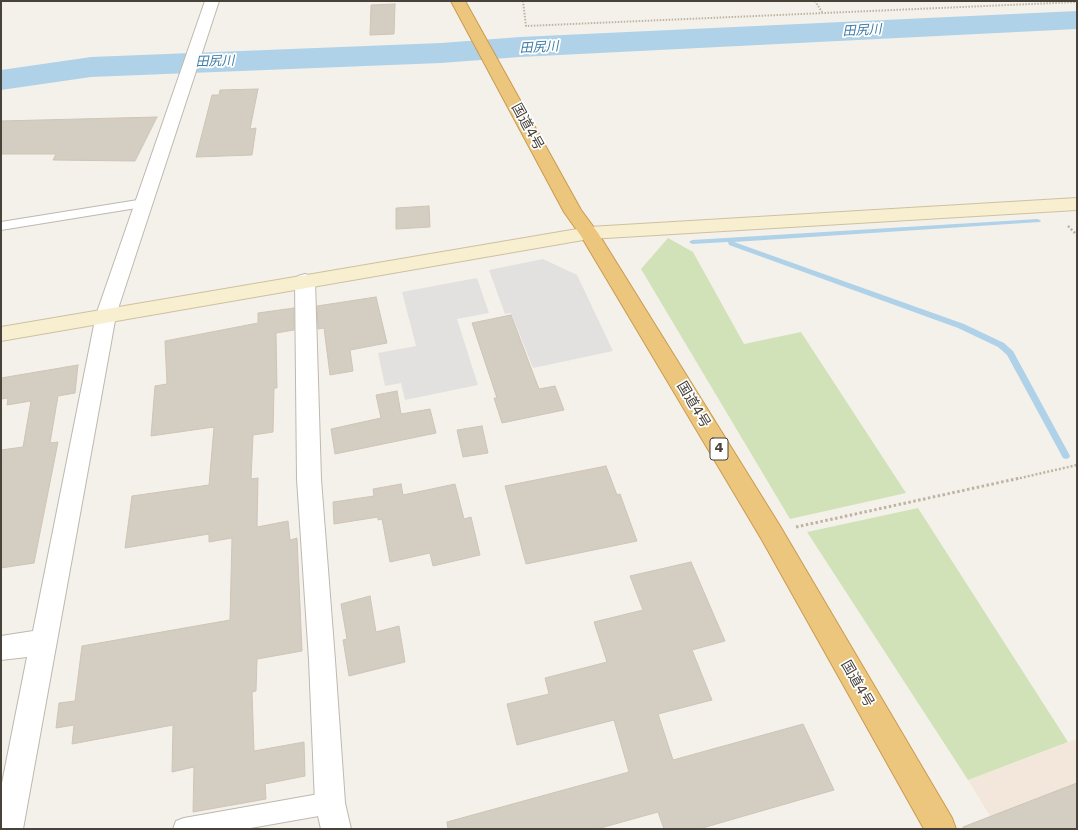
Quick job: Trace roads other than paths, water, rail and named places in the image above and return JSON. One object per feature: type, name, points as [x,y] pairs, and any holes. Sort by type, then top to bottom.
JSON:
[{"type":"highway","name":"国道4号","points":[[458,1],[573,212],[589,233],[771,533],[941,829]]},
{"type":"street","points":[[8,829],[106,315],[212,1]]},
{"type":"street","points":[[1,334],[589,233],[1077,204]]},
{"type":"street","points":[[305,281],[308,479],[322,660],[330,803],[336,829]]},
{"type":"street","points":[[1,648],[44,642]]},
{"type":"lane","points":[[1,226],[144,203]]},
{"type":"lane","points":[[184,829],[330,803]]},
{"type":"waterway","name":"田尻川","points":[[1,80],[91,67],[441,53],[520,47],[1077,20]]},
{"type":"waterway","points":[[692,242],[1038,221]]},
{"type":"waterway","points":[[731,243],[961,326],[1001,345],[1010,353],[1066,456]]}]
